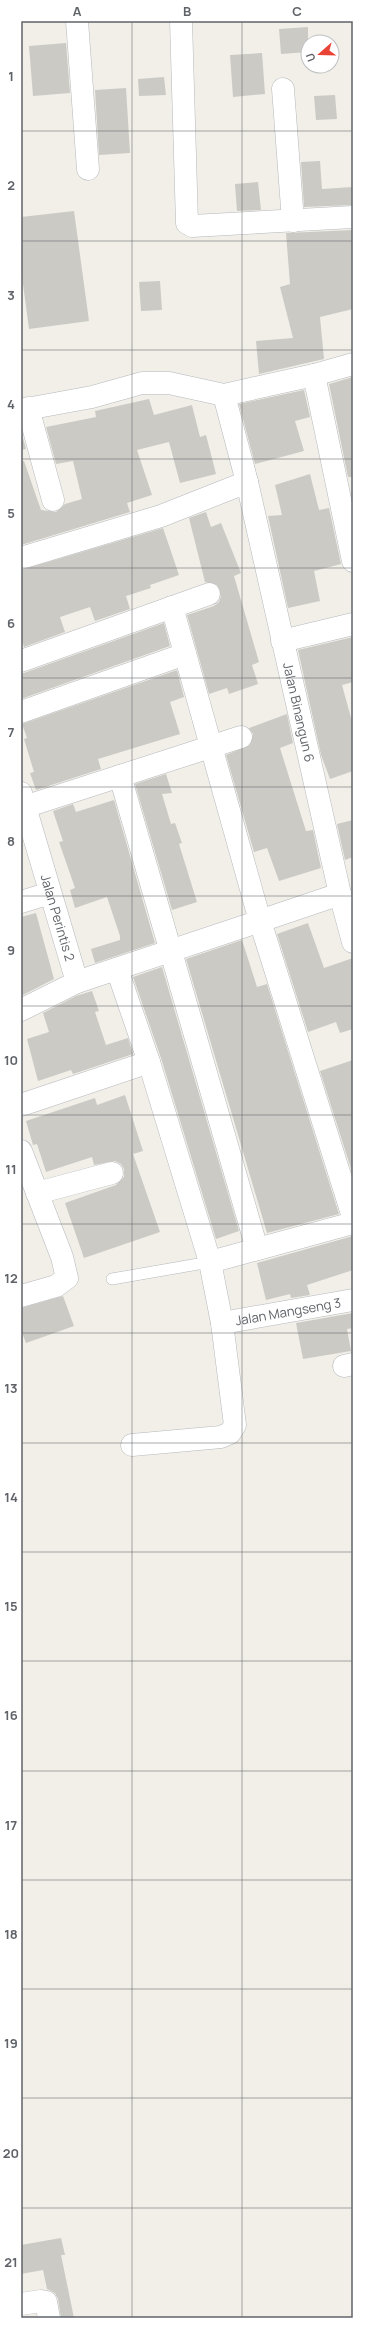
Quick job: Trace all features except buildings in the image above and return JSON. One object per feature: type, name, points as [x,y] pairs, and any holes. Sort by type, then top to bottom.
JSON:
[{"type":"street","points":[[77,21],[88,169]]},
{"type":"street","points":[[181,21],[187,223],[192,226],[353,217]]},
{"type":"street","points":[[283,89],[293,220]]},
{"type":"street","points":[[53,500],[25,409],[92,396],[142,383],[169,383],[224,395],[314,375],[353,364]]},
{"type":"street","points":[[314,375],[353,562]]},
{"type":"street","name":"Jalan Binangun 6","points":[[224,395],[247,482],[340,894],[353,942]]},
{"type":"street","points":[[21,558],[161,516],[247,482]]},
{"type":"street","points":[[21,661],[209,594]]},
{"type":"street","points":[[172,607],[260,921],[353,1217]]},
{"type":"street","points":[[282,641],[353,624]]},
{"type":"street","points":[[21,712],[185,654]]},
{"type":"street","points":[[22,803],[120,776],[241,737]]},
{"type":"street","points":[[120,776],[169,951],[257,1249]]},
{"type":"street","name":"Jalan Perintis 2","points":[[22,803],[78,982]]},
{"type":"street","points":[[21,902],[50,893]]},
{"type":"street","points":[[21,1010],[78,982],[340,894]]},
{"type":"street","points":[[117,969],[149,1062],[210,1262],[222,1323],[235,1425],[230,1433],[221,1437],[132,1445]]},
{"type":"street","points":[[21,1105],[149,1062]]},
{"type":"street","points":[[21,1152],[62,1257],[67,1278],[56,1286],[21,1296]]},
{"type":"street","points":[[37,1193],[112,1173]]},
{"type":"street","points":[[210,1262],[353,1223]]},
{"type":"street","name":"Jalan Mangseng 3","points":[[222,1323],[353,1300]]},
{"type":"street","points":[[21,2304],[41,2300],[46,2302],[49,2318]]},
{"type":"lane","points":[[112,1279],[210,1262]]}]
